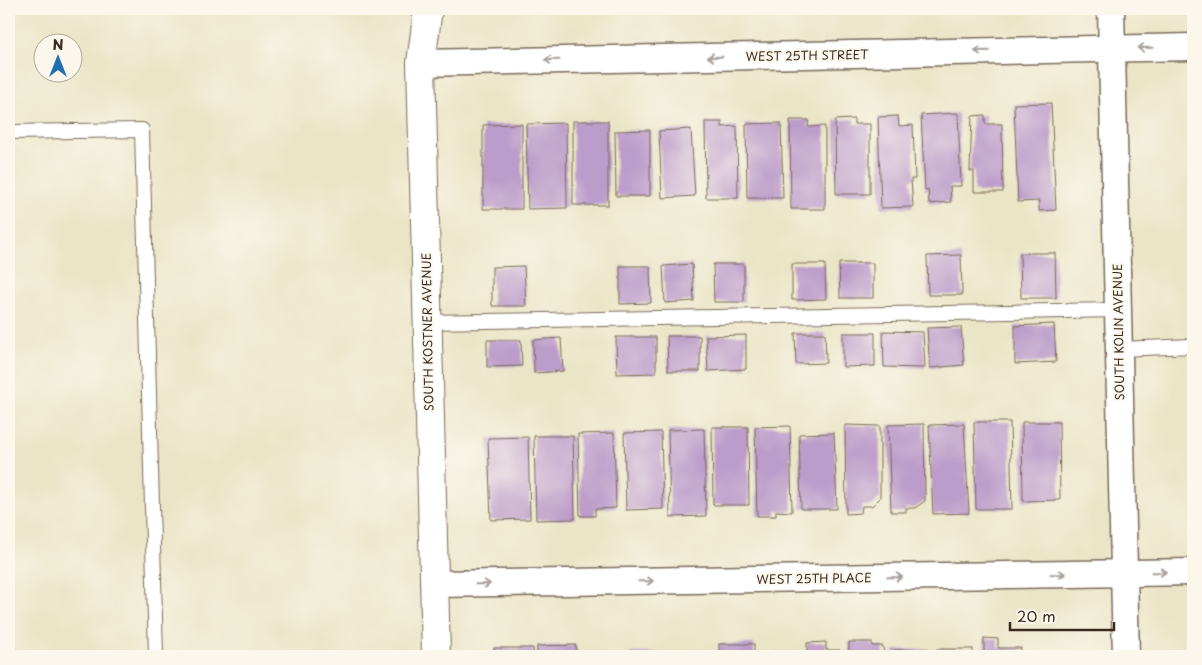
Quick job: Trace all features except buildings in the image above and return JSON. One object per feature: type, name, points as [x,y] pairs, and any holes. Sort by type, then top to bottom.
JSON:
[{"type":"street","name":"SOUTH KOSTNER AVENUE","points":[[428,9],[421,63],[426,322],[436,656]]},
{"type":"street","name":"SOUTH KOLIN AVENUE","points":[[1111,9],[1126,656]]},
{"type":"street","name":"WEST 25TH STREET","points":[[421,63],[1193,47]]},
{"type":"street","name":"WEST 25TH PLACE","points":[[434,584],[1193,572]]},
{"type":"lane","points":[[9,132],[142,130],[156,656]]},
{"type":"lane","points":[[426,322],[1118,310]]},
{"type":"lane","points":[[1119,349],[1193,346]]}]
